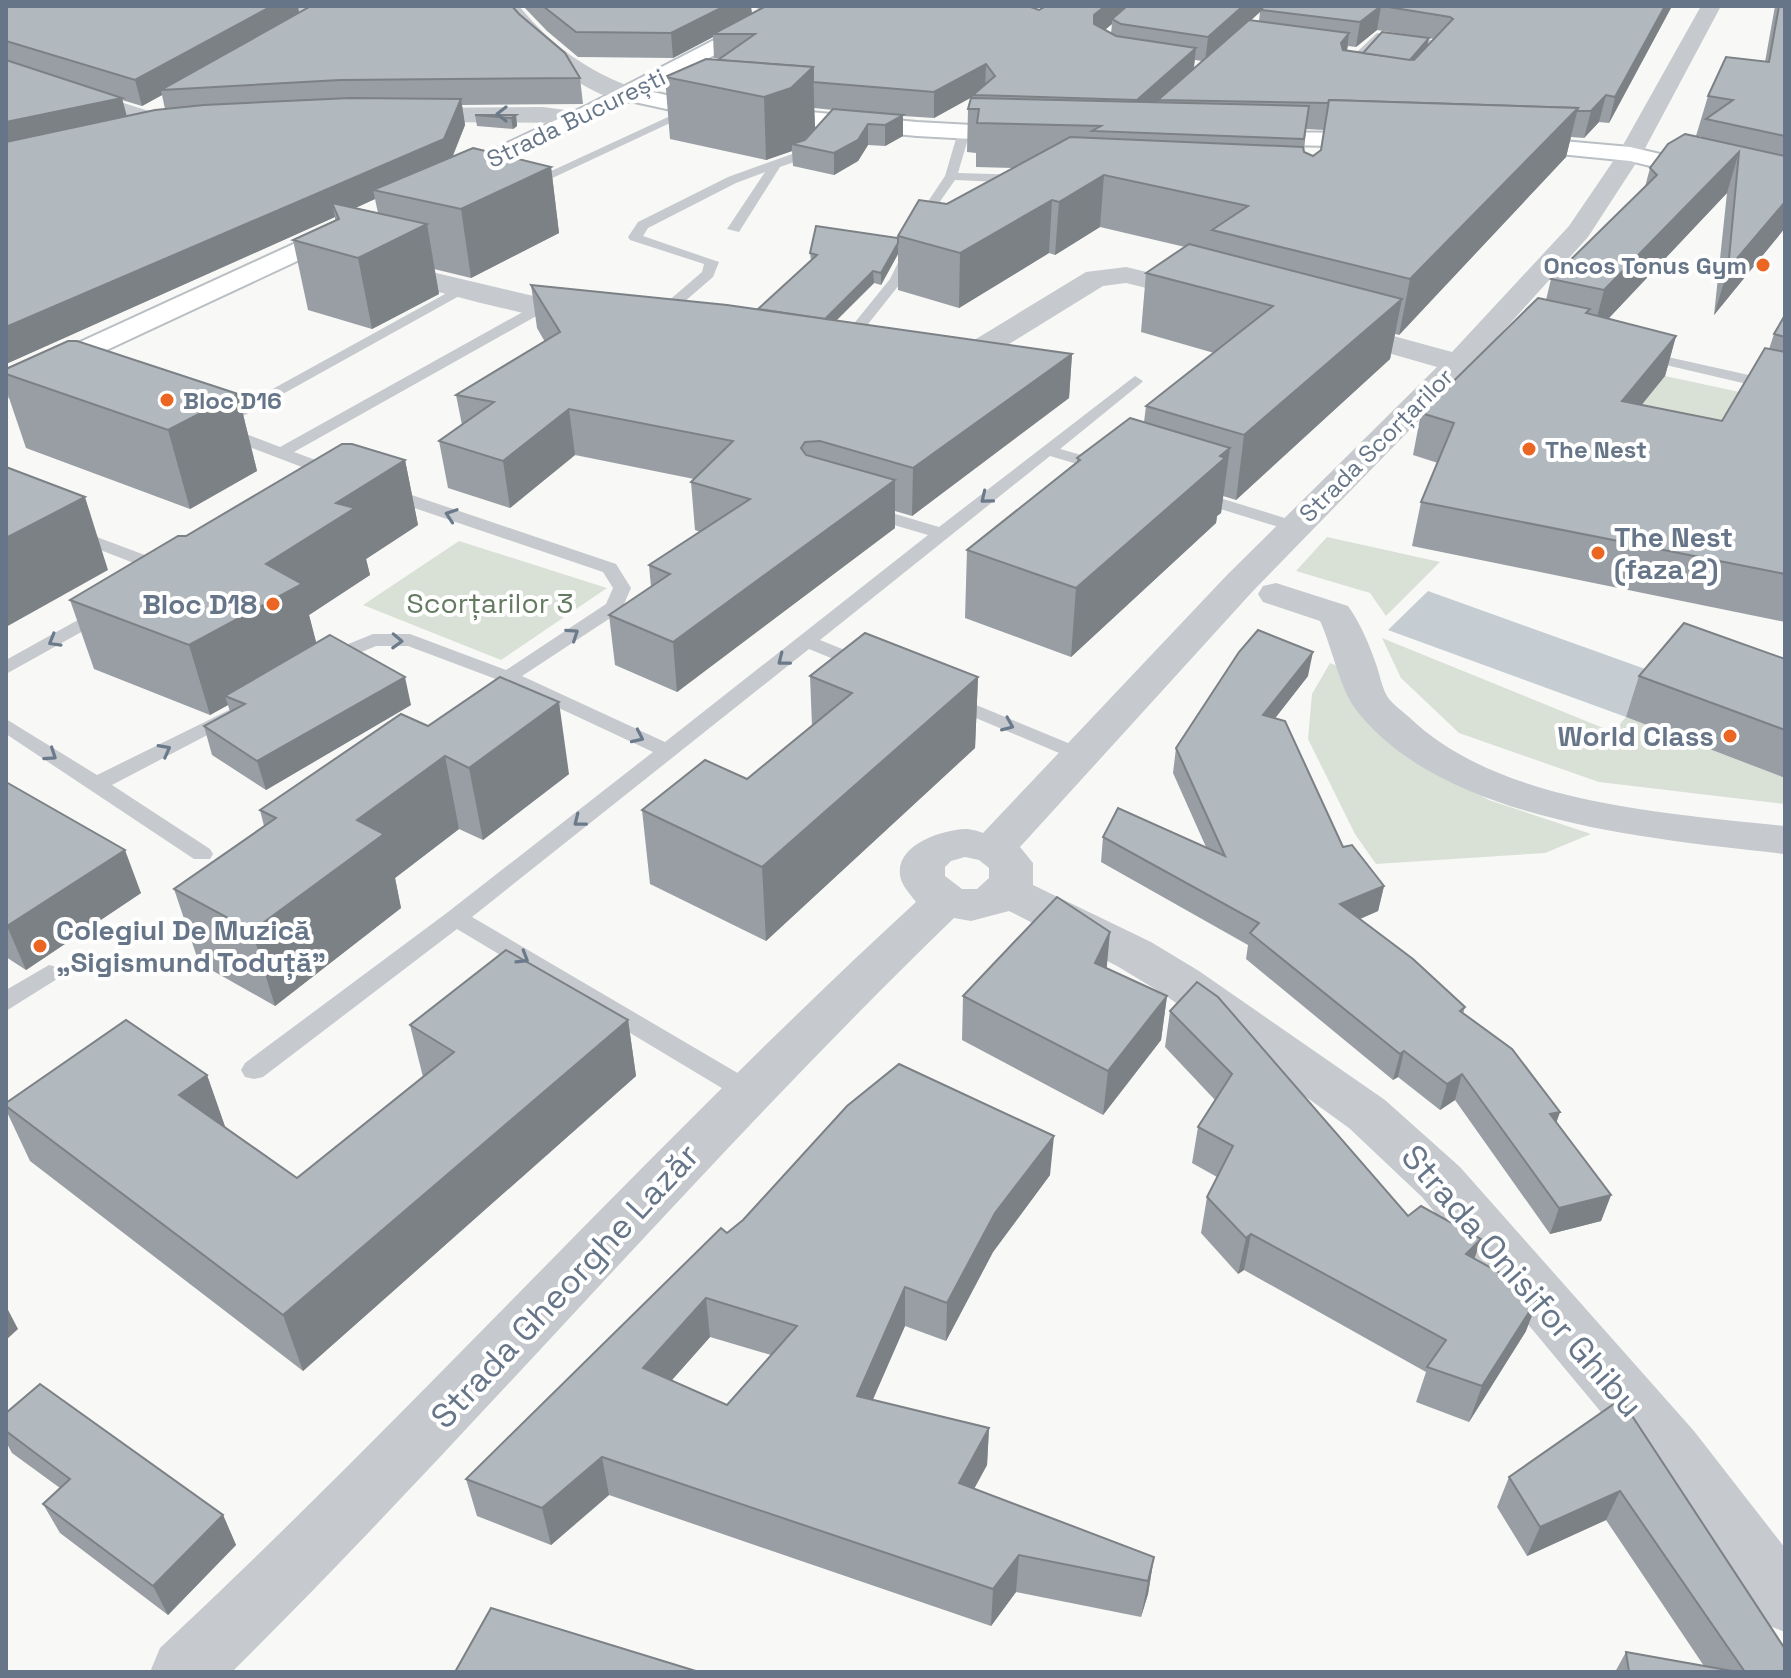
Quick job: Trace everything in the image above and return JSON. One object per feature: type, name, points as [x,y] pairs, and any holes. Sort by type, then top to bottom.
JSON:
[{"type":"main road","name":"Strada București","points":[[427,190],[629,94],[730,42],[772,15]]},
{"type":"main road","points":[[629,94],[694,108],[964,132],[1045,135]]},
{"type":"main road","points":[[1215,138],[1312,146],[1407,141]]},
{"type":"main road","points":[[1482,142],[1630,154],[1785,191]]},
{"type":"main road","points":[[6,388],[371,216]]},
{"type":"street","points":[[510,6],[554,58],[596,83],[629,94]]},
{"type":"street","name":"Strada Scorțarilor","points":[[1000,870],[1078,754],[1295,527],[1458,363],[1505,324],[1579,231],[1630,154],[1711,6]]},
{"type":"street","points":[[264,50],[317,20],[306,9]]},
{"type":"street","points":[[6,73],[163,122]]},
{"type":"street","points":[[163,122],[170,102]]},
{"type":"street","points":[[384,115],[543,114],[580,118]]},
{"type":"street","points":[[118,136],[163,122]]},
{"type":"street","points":[[301,249],[366,259],[542,307],[690,331]]},
{"type":"street","points":[[907,362],[936,362],[965,355],[1096,278],[1126,275],[1144,278],[1234,302]]},
{"type":"street","points":[[1308,322],[1458,363]]},
{"type":"street","points":[[1276,594],[1335,614],[1371,702],[1426,755],[1494,787],[1594,813],[1785,840]]},
{"type":"street","points":[[965,843],[1000,870],[998,897],[972,904],[945,901],[924,885],[920,875],[927,857],[950,845],[965,843]]},
{"type":"street","name":"Strada Onisifor Ghibu","points":[[1000,870],[1182,983],[1367,1114],[1405,1146],[1441,1182],[1672,1451],[1785,1600]]},
{"type":"street","name":"Strada Gheorghe Lazăr","points":[[184,1672],[405,1455],[818,1021],[945,901]]},
{"type":"lane","points":[[1377,36],[1440,44],[1410,80],[1344,70],[1360,54],[1377,36]]},
{"type":"lane","points":[[1345,52],[1360,54]]},
{"type":"lane","points":[[512,192],[694,108]]},
{"type":"lane","points":[[633,322],[708,274],[712,262],[635,237],[643,225],[732,180],[774,168],[799,156],[832,121]]},
{"type":"lane","points":[[842,353],[896,280],[951,176],[964,132]]},
{"type":"lane","points":[[734,229],[774,168]]},
{"type":"lane","points":[[951,176],[1043,179]]},
{"type":"lane","points":[[465,287],[215,425],[221,431],[354,481],[610,568],[622,588],[614,607],[508,677]]},
{"type":"lane","points":[[281,453],[542,307]]},
{"type":"lane","points":[[1620,350],[1785,388]]},
{"type":"lane","points":[[254,1070],[456,918],[1135,381]]},
{"type":"lane","points":[[1047,450],[1119,472]]},
{"type":"lane","points":[[314,490],[354,481]]},
{"type":"lane","points":[[1178,490],[1295,527]]},
{"type":"lane","points":[[843,504],[942,534]]},
{"type":"lane","points":[[62,529],[179,568],[147,587]]},
{"type":"lane","points":[[6,668],[121,602]]},
{"type":"lane","points":[[309,670],[373,640],[410,640],[508,677],[668,751]]},
{"type":"lane","points":[[807,641],[878,671]]},
{"type":"lane","points":[[935,695],[1078,754]]},
{"type":"lane","points":[[95,785],[244,707]]},
{"type":"lane","points":[[6,725],[202,854]]},
{"type":"lane","points":[[456,918],[749,1092]]},
{"type":"lane","points":[[6,1002],[49,973]]},
{"type":"green space","points":[[1665,376],[1749,394],[1785,430],[1611,443]]},
{"type":"green space","points":[[1327,537],[1440,562],[1386,616],[1370,593],[1296,571]]},
{"type":"green space","name":"Scorțarilor 3","points":[[459,541],[607,588],[501,660],[363,605]]},
{"type":"green space","points":[[1382,638],[1613,732],[1626,717],[1785,778],[1785,804],[1599,782],[1459,733],[1401,678]]},
{"type":"green space","points":[[1330,663],[1347,670],[1358,705],[1414,761],[1489,800],[1591,834],[1545,853],[1376,864],[1355,834],[1308,739],[1312,694]]},
{"type":"shaded area","points":[[1428,591],[1662,675],[1626,717],[1388,630]]},
{"type":"building","points":[[6,6],[272,6],[135,80],[6,41]]},
{"type":"building","points":[[311,6],[512,6],[565,53],[580,78],[340,80],[161,90]]},
{"type":"building","points":[[543,6],[725,6],[671,33],[576,32]]},
{"type":"building","points":[[766,6],[1028,6],[1039,10],[1046,6],[1105,6],[1094,15],[1094,24],[1116,36],[1196,48],[1137,100],[973,95],[995,76],[986,64],[934,92],[813,82],[813,67],[718,60],[755,34],[713,34]]},
{"type":"building","points":[[1127,6],[1243,6],[1208,37],[1121,24],[1112,19]]},
{"type":"building","points":[[1264,6],[1381,6],[1360,22],[1261,10]]},
{"type":"building","points":[[1382,6],[1665,6],[1615,97],[1606,95],[1591,111],[1577,111],[1578,108],[1329,100],[1328,103],[1158,100],[1249,20],[1349,33],[1341,43],[1343,50],[1414,60],[1453,19]]},
{"type":"building","points":[[1779,6],[1785,6],[1785,136],[1706,119],[1733,100],[1708,96],[1726,57],[1769,62]]},
{"type":"building","points":[[1382,32],[1429,38],[1410,60],[1363,53]]},
{"type":"building","points":[[706,59],[813,67],[791,88],[764,97],[665,77]]},
{"type":"building","points":[[6,60],[122,98],[6,122]]},
{"type":"building","points":[[350,98],[461,99],[444,139],[6,327],[6,142],[155,110]]},
{"type":"building","points":[[971,98],[1309,106],[1304,139],[1092,131],[1101,126],[977,123],[979,109],[968,109]]},
{"type":"building","points":[[1329,100],[1578,108],[1410,279],[1212,230],[1248,206],[1104,175],[1059,202],[1052,200],[960,253],[898,236],[919,200],[947,204],[1070,137],[1303,147],[1304,152],[1313,156],[1321,150]]},
{"type":"building","points":[[833,109],[903,115],[885,125],[868,124],[858,140],[834,153],[792,144],[805,140]]},
{"type":"building","points":[[475,115],[516,115],[511,118]]},
{"type":"building","points":[[1685,134],[1785,156],[1785,202],[1728,269],[1739,152],[1604,290],[1551,279],[1657,175],[1650,168],[1668,144]]},
{"type":"building","points":[[473,148],[551,167],[461,209],[373,190]]},
{"type":"building","points":[[332,203],[427,224],[358,258],[293,240],[339,219]]},
{"type":"building","points":[[816,226],[898,238],[898,243],[881,273],[873,271],[825,319],[758,309],[817,255],[810,253]]},
{"type":"building","points":[[1189,244],[1402,299],[1244,435],[1146,406],[1273,306],[1146,273]]},
{"type":"building","points":[[531,285],[727,305],[1072,354],[913,468],[820,441],[805,442],[801,448],[806,455],[895,480],[673,642],[609,615],[670,574],[649,565],[750,499],[691,482],[733,441],[569,409],[503,461],[439,441],[494,402],[456,395],[560,332]]},
{"type":"building","points":[[1538,298],[1590,309],[1586,313],[1676,336],[1622,401],[1722,421],[1765,348],[1785,352],[1785,574],[1421,502],[1454,423],[1421,413]]},
{"type":"building","points":[[1785,315],[1785,337],[1774,334]]},
{"type":"building","points":[[68,341],[77,341],[238,394],[168,430],[6,374],[6,369]]},
{"type":"building","points":[[1130,418],[1230,448],[1220,456],[1225,458],[1076,588],[967,550],[1080,460],[1077,458]]},
{"type":"building","points":[[342,444],[352,444],[405,460],[336,503],[355,508],[266,564],[302,584],[189,645],[70,600],[178,536],[186,536]]},
{"type":"building","points":[[6,467],[85,497],[6,538]]},
{"type":"building","points":[[1684,623],[1785,659],[1785,730],[1639,676]]},
{"type":"building","points":[[1258,630],[1313,652],[1263,715],[1285,721],[1343,847],[1352,845],[1384,886],[1340,904],[1413,959],[1465,1007],[1460,1011],[1512,1049],[1560,1112],[1550,1114],[1611,1195],[1559,1208],[1462,1074],[1447,1084],[1404,1051],[1400,1054],[1250,933],[1259,923],[1103,837],[1118,808],[1225,856],[1176,748],[1239,652]]},
{"type":"building","points":[[865,633],[978,677],[762,867],[642,810],[705,760],[747,779],[852,693],[810,676]]},
{"type":"building","points":[[330,635],[405,677],[257,761],[204,726],[245,704],[225,696]]},
{"type":"building","points":[[500,677],[559,702],[469,768],[445,756],[357,820],[384,834],[252,931],[174,889],[276,818],[260,810],[401,714],[428,726]]},
{"type":"building","points":[[6,782],[125,850],[7,926],[6,925]]},
{"type":"building","points":[[1057,897],[1110,932],[1095,963],[1167,996],[1108,1071],[963,996]]},
{"type":"building","points":[[506,950],[628,1020],[283,1315],[6,1106],[6,1103],[126,1020],[207,1075],[179,1095],[297,1178],[454,1052],[410,1025]]},
{"type":"building","points":[[1197,982],[1218,997],[1408,1216],[1421,1206],[1481,1239],[1466,1254],[1540,1295],[1482,1386],[1427,1367],[1446,1340],[1251,1234],[1246,1238],[1207,1197],[1233,1146],[1198,1127],[1232,1074],[1170,1011]]},
{"type":"building","points":[[899,1064],[1054,1136],[995,1213],[947,1303],[905,1287],[857,1396],[989,1428],[959,1483],[1154,1557],[1148,1581],[1019,1555],[993,1589],[602,1457],[542,1508],[466,1479],[721,1228],[727,1233],[743,1220],[847,1106]],"holes":[[[706,1298],[797,1326],[727,1405],[643,1368]]]},
{"type":"building","points":[[40,1384],[223,1515],[153,1586],[43,1504],[70,1479],[6,1431],[6,1413]]},
{"type":"building","points":[[1621,1399],[1785,1649],[1785,1672],[1745,1672],[1620,1491],[1540,1527],[1509,1477]]},
{"type":"building","points":[[491,1608],[699,1672],[455,1672]]},
{"type":"building","points":[[1626,1652],[1738,1672],[1629,1672]]},
{"type":"place","name":"Oncos Tonus Gym","points":[[1763,265]]},
{"type":"place","name":"Bloc D16","points":[[167,400]]},
{"type":"place","name":"The Nest","points":[[1529,449]]},
{"type":"place","name":"The Nest (faza 2)","points":[[1598,553]]},
{"type":"place","name":"Bloc D18","points":[[273,604]]},
{"type":"place","name":"World Class","points":[[1730,736]]},
{"type":"place","name":"Colegiul De Muzică „Sigismund Toduță”","points":[[40,946]]}]
